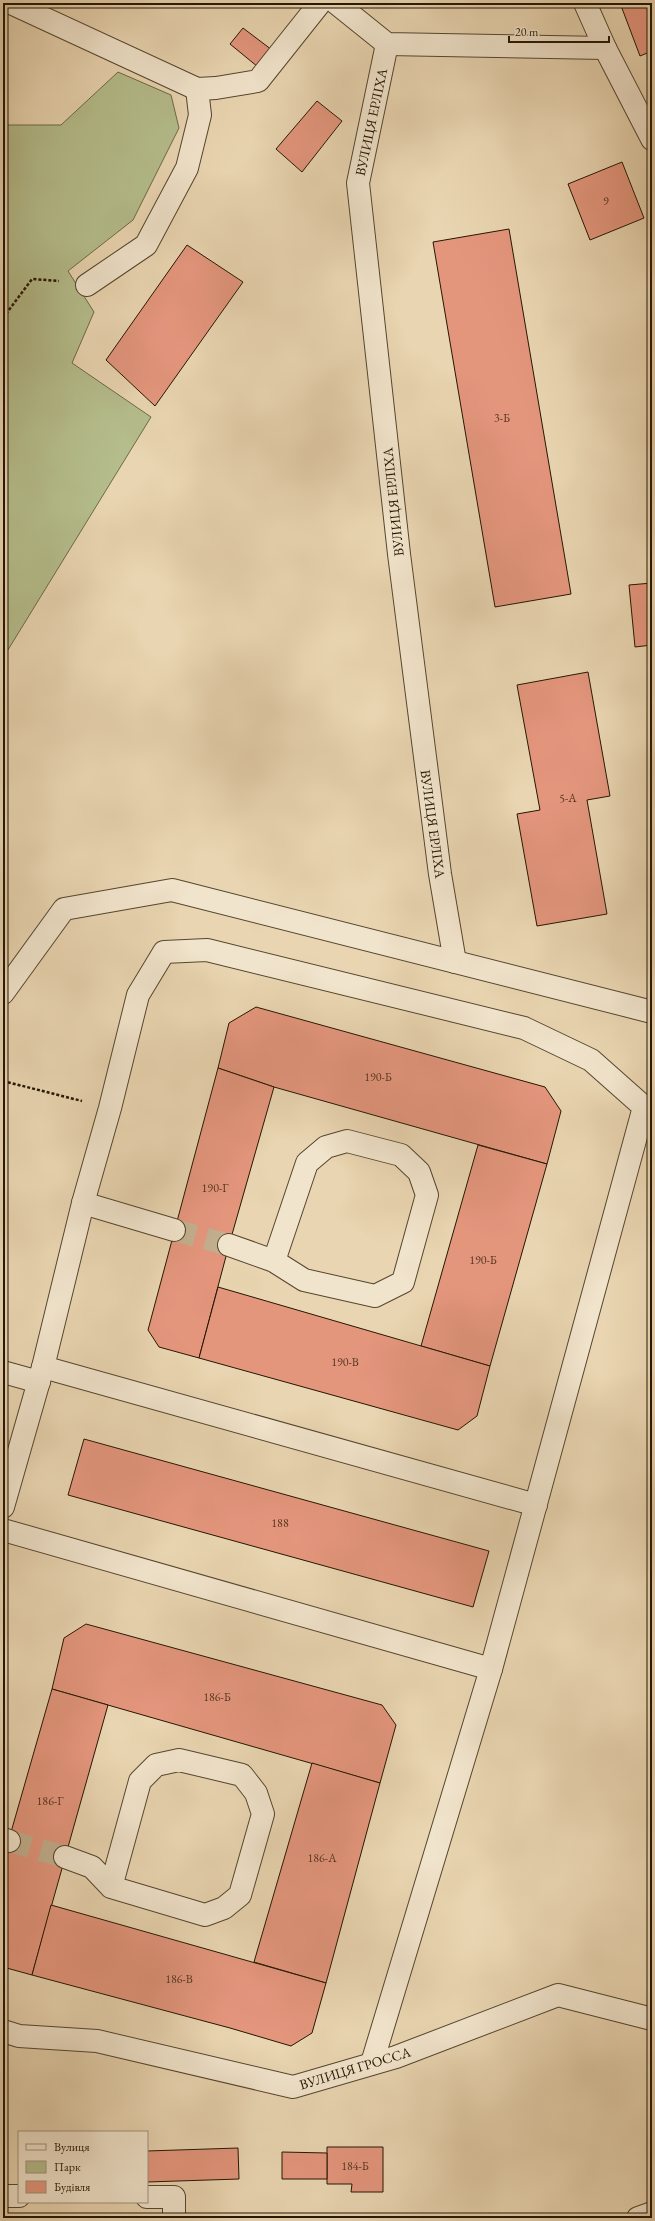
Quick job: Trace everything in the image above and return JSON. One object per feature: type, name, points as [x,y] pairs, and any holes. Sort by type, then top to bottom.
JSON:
[{"type":"street","points":[[11,3],[197,89],[216,88],[258,81],[320,3]]},
{"type":"street","points":[[336,3],[387,44],[605,48]]},
{"type":"street","points":[[586,3],[605,48],[652,139]]},
{"type":"street","name":"ВУЛИЦЯ ЕРЛІХА","points":[[387,44],[358,183],[399,554],[440,874],[455,962]]},
{"type":"street","points":[[87,285],[146,245],[187,168],[200,115],[197,89]]},
{"type":"street","points":[[3,993],[64,908],[172,890],[652,1012]]},
{"type":"street","points":[[4,1500],[41,1375],[83,1203],[110,1108],[138,995],[164,952],[207,950],[524,1028],[591,1060],[644,1107],[491,1669],[372,2063]]},
{"type":"street","points":[[229,1245],[274,1262],[304,1280],[375,1296],[403,1282],[426,1195],[419,1172],[401,1155],[347,1141],[326,1147],[307,1163],[274,1262]]},
{"type":"street","points":[[83,1203],[174,1230]]},
{"type":"street","points":[[3,1372],[41,1375],[536,1505]]},
{"type":"street","points":[[3,1530],[491,1669]]},
{"type":"street","points":[[65,1857],[92,1867],[112,1887],[205,1915],[224,1908],[240,1896],[263,1814],[256,1793],[242,1775],[178,1760],[156,1766],[140,1781],[112,1887]]},
{"type":"street","name":"ВУЛИЦЯ ГРОССА","points":[[3,2031],[20,2036],[97,2041],[293,2087],[396,2057],[558,1995],[652,2019]]},
{"type":"street","points":[[3,2196],[18,2196]]},
{"type":"street","points":[[148,2197],[174,2197],[174,2218]]},
{"type":"street","points":[[638,2218],[652,2213]]},
{"type":"path","points":[[3,318],[32,279],[87,285]]},
{"type":"path","points":[[3,1081],[110,1108]]},
{"type":"green space","points":[[118,72],[171,95],[179,128],[133,220],[68,271],[94,312],[72,363],[151,417],[3,658],[3,125],[61,125]]},
{"type":"building","points":[[620,3],[652,3],[652,51],[640,56]]},
{"type":"building","points":[[243,28],[272,50],[258,67],[230,44]]},
{"type":"building","points":[[317,101],[342,121],[302,172],[276,149]]},
{"type":"building","points":[[622,162],[644,218],[590,240],[568,184]]},
{"type":"building","points":[[509,229],[571,594],[495,607],[433,242]]},
{"type":"building","points":[[187,245],[243,282],[155,406],[106,360]]},
{"type":"building","points":[[652,583],[652,645],[635,647],[629,585]]},
{"type":"building","points":[[588,672],[610,796],[587,800],[607,914],[537,926],[517,814],[540,810],[517,685]]},
{"type":"building","points":[[256,1007],[545,1087],[561,1111],[547,1164],[274,1087],[218,1068],[229,1023]]},
{"type":"building","points":[[218,1068],[274,1087],[229,1245],[199,1358],[159,1347],[148,1330]]},
{"type":"building","points":[[478,1145],[547,1164],[490,1366],[421,1346]]},
{"type":"building","points":[[218,1287],[490,1366],[477,1416],[458,1430],[199,1358]]},
{"type":"building","points":[[84,1439],[489,1551],[473,1607],[68,1495]]},
{"type":"building","points":[[86,1624],[382,1705],[396,1725],[380,1783],[52,1689],[64,1638]]},
{"type":"building","points":[[52,1689],[108,1705],[32,1975],[3,1967],[3,1860]]},
{"type":"building","points":[[312,1763],[380,1783],[326,1983],[254,1962]]},
{"type":"building","points":[[51,1905],[326,1983],[312,2033],[291,2046],[230,2028],[32,1975]]},
{"type":"building","points":[[327,2147],[383,2147],[383,2192],[351,2192],[352,2184],[327,2184]]},
{"type":"building","points":[[238,2148],[239,2179],[148,2182],[148,2151]]},
{"type":"building","points":[[282,2152],[327,2153],[327,2179],[282,2179]]},
{"type":"building","points":[[3,2214],[20,2214],[20,2218],[3,2218]]},
{"type":"tunnel","points":[[174,1230],[229,1245]]},
{"type":"tunnel","points":[[9,1841],[65,1857]]}]
